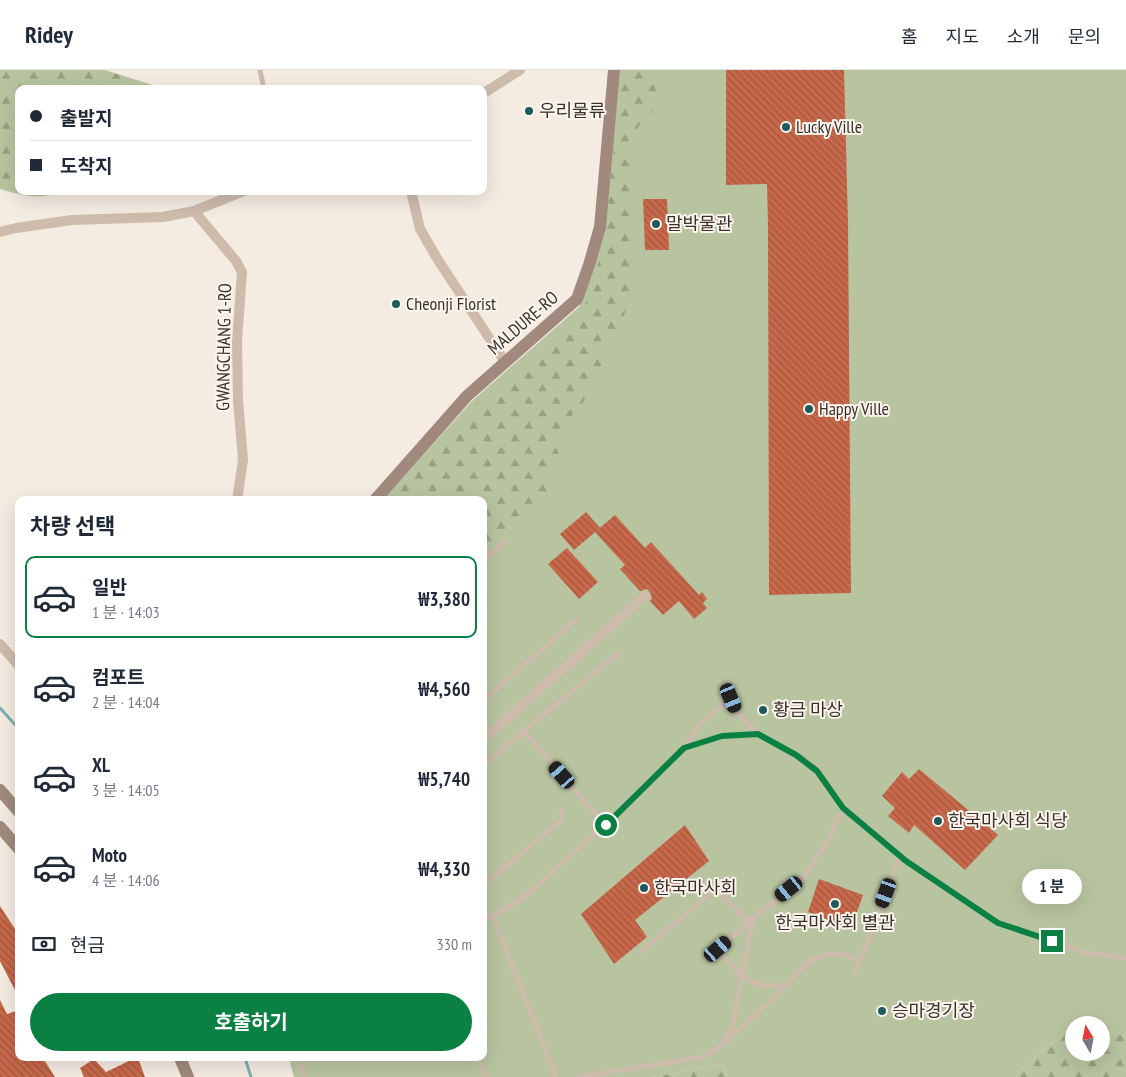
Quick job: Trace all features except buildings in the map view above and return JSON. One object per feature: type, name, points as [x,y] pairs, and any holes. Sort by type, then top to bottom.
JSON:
[{"type":"street","points":[[487,91],[520,70]]},
{"type":"street","name":"MALDURE-RO","points":[[379,496],[467,396],[577,299],[600,227],[614,70]]},
{"type":"street","points":[[0,232],[72,220],[163,217],[194,211],[234,195]]},
{"type":"street","points":[[412,195],[420,228],[438,260],[505,362]]},
{"type":"street","name":"GWANGCHANG 1-RO","points":[[194,211],[236,261],[242,272],[237,341],[238,400],[243,460],[238,496]]},
{"type":"street","points":[[487,737],[645,596]]},
{"type":"street","points":[[0,644],[15,661]]},
{"type":"street","points":[[0,790],[15,807]]},
{"type":"street","points":[[0,827],[15,844]]},
{"type":"street","points":[[181,1061],[188,1077]]},
{"type":"lane","points":[[260,70],[263,85]]},
{"type":"lane","points":[[487,557],[505,541]]},
{"type":"lane","points":[[487,697],[577,619]]},
{"type":"lane","points":[[487,763],[618,654]]},
{"type":"lane","points":[[487,919],[522,899],[606,825],[684,748],[699,725],[731,698],[737,713],[758,734],[796,755],[817,771],[843,808],[900,856],[998,923],[1087,953],[1126,958]]},
{"type":"lane","points":[[524,731],[606,825]]},
{"type":"lane","points":[[684,748],[722,736],[758,734]]},
{"type":"lane","points":[[788,985],[770,987],[753,983],[742,976],[718,949],[801,880],[826,844],[843,808]]},
{"type":"lane","points":[[487,882],[562,820],[561,810]]},
{"type":"lane","points":[[854,974],[900,856]]},
{"type":"lane","points":[[641,952],[716,889],[744,918],[754,918]]},
{"type":"lane","points":[[494,916],[556,1077]]},
{"type":"lane","points":[[725,1042],[734,1023],[754,918]]},
{"type":"lane","points":[[578,1077],[703,1057],[725,1042],[788,985],[810,961],[828,954],[837,954],[859,961]]},
{"type":"lane","points":[[301,1061],[305,1077]]},
{"type":"lane","points":[[479,1061],[486,1077]]},
{"type":"green space","points":[[0,70],[105,70],[153,85],[15,85],[15,193],[0,189]]},
{"type":"green space","points":[[617,70],[1126,70],[1126,1037],[1110,1029],[1110,1016],[1065,1016],[1065,1032],[1018,1071],[1016,1077],[728,1077],[722,1065],[651,1077],[294,1077],[290,1061],[487,1061],[487,496],[386,496],[472,401],[579,307],[593,270]]},
{"type":"green space","points":[[621,70],[662,70],[661,101],[633,133],[631,224],[633,288],[620,327],[583,403],[550,440],[559,453],[542,471],[555,485],[487,545],[487,496],[391,496],[476,404],[584,309],[605,241]]},
{"type":"green space","points":[[25,195],[48,195],[37,197]]},
{"type":"green space","points":[[1110,1029],[1126,1037],[1126,1077],[1016,1077],[1018,1071],[1065,1032],[1065,1061],[1110,1061]]},
{"type":"green space","points":[[722,1065],[728,1077],[651,1077]]},
{"type":"waterway","points":[[0,708],[15,725]]},
{"type":"waterway","points":[[246,1061],[251,1077]]},
{"type":"place","name":"우리물류","points":[[529,111]]},
{"type":"place","name":"Lucky Ville","points":[[786,127]]},
{"type":"place","name":"말박물관","points":[[656,224]]},
{"type":"place","name":"Cheonji Florist","points":[[396,304]]},
{"type":"place","name":"Happy Ville","points":[[809,409]]},
{"type":"place","name":"황금 마상","points":[[763,710]]},
{"type":"place","name":"한국마사회 식당","points":[[938,821]]},
{"type":"place","name":"한국마사회","points":[[644,888]]},
{"type":"place","name":"한국마사회 별관","points":[[835,904]]},
{"type":"place","name":"승마경기장","points":[[882,1011]]},
{"type":"route","points":[[606,825],[684,748],[722,736],[758,734],[796,755],[817,771],[843,808],[906,861],[998,923],[1052,941]]}]
